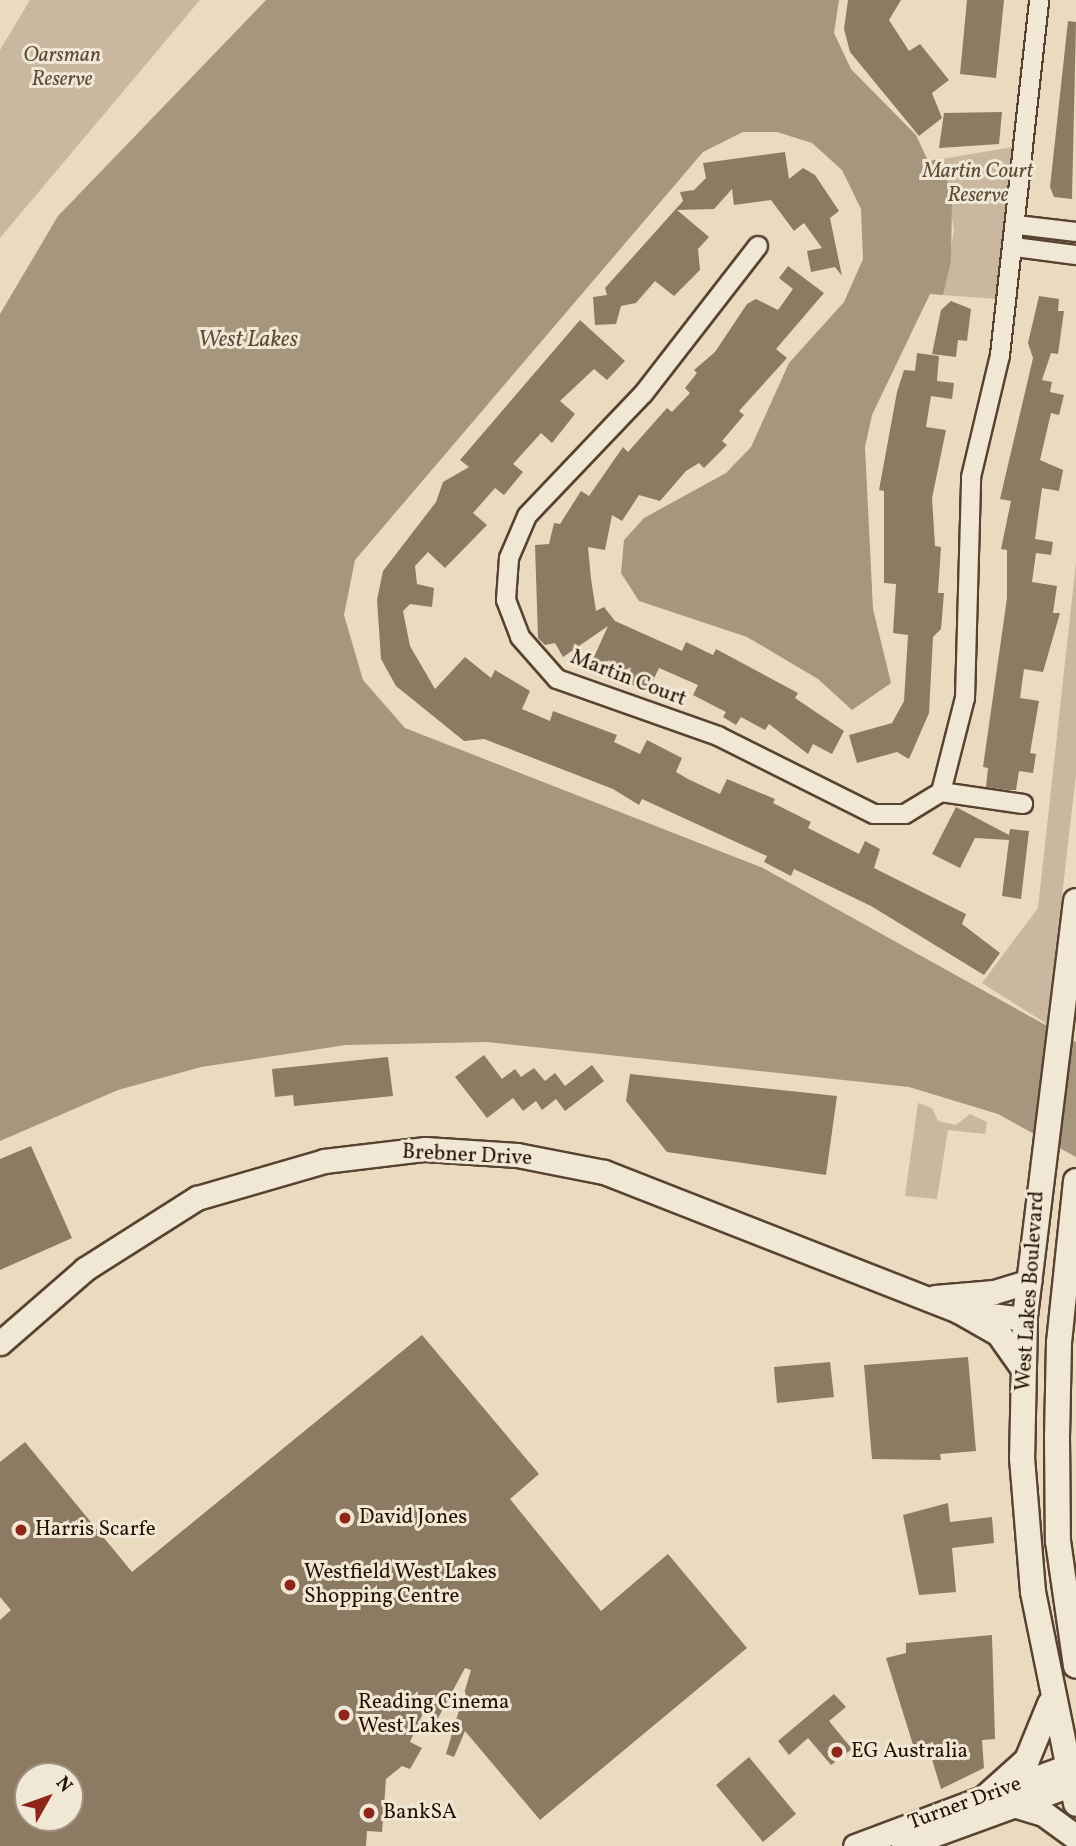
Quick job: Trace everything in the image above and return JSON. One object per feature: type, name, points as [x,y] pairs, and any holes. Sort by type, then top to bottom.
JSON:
[{"type":"main road","name":"West Lakes Boulevard","points":[[1073,1781],[1050,1701],[1033,1592],[1022,1458],[1024,1319],[1076,901]]},
{"type":"main road","name":"West Lakes Boulevard","points":[[1076,1181],[1056,1436],[1058,1541],[1076,1666]]},
{"type":"main road","points":[[1024,1319],[1041,1312],[1055,1243],[1073,1213]]},
{"type":"main road","points":[[959,1311],[999,1334],[1023,1368]]},
{"type":"main road","points":[[987,1796],[1027,1760],[1050,1701]]},
{"type":"main road","points":[[1014,1805],[1044,1814],[1076,1837]]},
{"type":"street","points":[[1023,804],[941,792],[967,676],[975,452],[1000,355],[1015,247],[1040,0]]},
{"type":"street","points":[[1017,225],[1076,232]]},
{"type":"street","name":"Martin Court","points":[[758,246],[643,394],[527,516],[509,558],[506,600],[520,637],[557,679],[718,736],[874,814],[905,814],[941,792]]},
{"type":"street","points":[[1015,247],[1076,255]]},
{"type":"street","name":"Brebner Drive","points":[[0,1343],[85,1269],[197,1198],[324,1161],[425,1149],[517,1155],[604,1172],[959,1311],[1024,1319]]},
{"type":"street","name":"Brebner Drive","points":[[922,1296],[982,1294],[1029,1281]]},
{"type":"street","name":"Turner Drive","points":[[855,1846],[987,1796],[1073,1781]]},
{"type":"street","name":"Turner Drive","points":[[903,1846],[1073,1781]]},
{"type":"green space","name":"Oarsman Reserve","points":[[30,0],[200,0],[0,238],[0,50]]},
{"type":"green space","name":"Martin Court Reserve","points":[[1012,147],[997,299],[943,295],[954,230],[942,159]]},
{"type":"green space","points":[[1076,562],[1076,775],[1047,1024],[982,983],[1038,908]]},
{"type":"green space","points":[[918,1103],[932,1108],[938,1121],[956,1125],[970,1114],[987,1122],[985,1134],[948,1130],[937,1199],[905,1196]]},
{"type":"water","name":"West Lakes","points":[[266,0],[839,0],[834,33],[851,69],[916,135],[928,161],[942,159],[952,200],[951,261],[943,295],[930,294],[872,415],[865,447],[873,609],[891,683],[852,710],[818,679],[747,637],[639,601],[621,573],[624,540],[644,518],[726,473],[751,447],[789,363],[844,302],[863,259],[861,209],[842,170],[812,143],[777,132],[743,132],[703,152],[355,560],[344,615],[363,680],[405,728],[763,868],[1076,1042],[1076,1157],[998,1114],[909,1087],[487,1042],[346,1045],[201,1067],[118,1090],[0,1141],[0,314],[58,216]]},
{"type":"building","points":[[848,0],[901,0],[889,20],[909,51],[920,44],[949,80],[932,93],[942,118],[919,136],[850,52],[844,29]]},
{"type":"building","points":[[967,0],[1004,0],[996,78],[960,74]]},
{"type":"building","points":[[1068,21],[1076,22],[1072,199],[1054,197],[1050,187]]},
{"type":"building","points":[[1002,112],[999,144],[939,148],[944,113]]},
{"type":"building","points":[[785,152],[789,179],[803,168],[815,175],[839,211],[830,218],[842,276],[835,267],[811,272],[807,251],[822,248],[804,223],[794,231],[771,200],[734,205],[732,189],[714,209],[677,210],[709,237],[698,249],[700,270],[674,296],[655,281],[636,303],[621,306],[616,324],[595,325],[593,297],[607,295],[605,288],[683,201],[680,192],[694,190],[706,178],[703,163]]},
{"type":"building","points":[[788,266],[824,293],[776,349],[787,358],[739,411],[744,415],[722,441],[727,445],[704,468],[699,463],[686,471],[660,501],[639,495],[622,521],[612,515],[605,550],[588,547],[596,611],[604,607],[615,621],[682,651],[686,642],[713,655],[716,649],[798,693],[795,698],[844,731],[832,754],[813,744],[808,754],[769,724],[765,730],[741,717],[736,725],[723,717],[726,712],[693,695],[698,685],[659,668],[648,691],[589,668],[608,626],[563,657],[555,643],[545,645],[538,638],[535,545],[549,544],[554,523],[560,524],[581,491],[589,496],[623,447],[628,452],[667,408],[672,412],[690,393],[685,388],[697,373],[694,370],[715,352],[747,304],[756,299],[778,310],[793,289],[779,278]]},
{"type":"building","points":[[1039,296],[1059,299],[1058,311],[1064,311],[1058,354],[1051,353],[1042,380],[1052,382],[1050,392],[1064,395],[1059,415],[1051,413],[1040,460],[1063,470],[1059,491],[1042,488],[1035,539],[1053,542],[1051,555],[1036,553],[1032,582],[1057,586],[1053,613],[1060,613],[1043,672],[1024,669],[1020,698],[1039,701],[1030,753],[1036,754],[1033,773],[1019,771],[1016,790],[1008,790],[986,787],[988,768],[983,767],[1007,598],[1007,550],[1001,549],[1011,501],[1000,499],[1033,358],[1028,343]]},
{"type":"building","points":[[951,301],[971,309],[967,341],[958,340],[956,357],[932,354],[941,310]]},
{"type":"building","points":[[580,320],[625,361],[607,380],[594,369],[560,401],[575,414],[552,443],[541,433],[513,464],[523,472],[504,495],[495,488],[473,513],[487,525],[445,568],[428,552],[415,566],[417,584],[434,588],[432,607],[410,604],[403,611],[410,646],[435,689],[465,657],[491,678],[495,670],[530,691],[522,709],[550,721],[553,711],[617,735],[614,742],[640,754],[647,740],[682,758],[676,772],[720,794],[727,779],[775,799],[773,803],[811,822],[808,828],[859,854],[865,841],[880,849],[874,868],[966,914],[962,924],[1000,953],[984,975],[871,906],[794,869],[791,876],[764,862],[767,856],[642,799],[639,805],[613,789],[484,739],[464,741],[396,686],[381,659],[377,600],[383,571],[436,502],[443,482],[469,467],[460,460]]},
{"type":"building","points":[[917,353],[939,356],[937,381],[954,383],[952,399],[931,396],[926,427],[946,430],[932,498],[935,546],[941,547],[938,593],[944,593],[941,629],[933,637],[929,713],[909,759],[897,752],[857,763],[849,735],[892,723],[904,701],[908,635],[893,633],[896,584],[884,583],[884,491],[879,490],[897,392],[904,370],[915,371]]},
{"type":"building","points":[[956,807],[1009,835],[1010,829],[1029,831],[1021,899],[1002,896],[1009,840],[975,838],[960,868],[932,854]]},
{"type":"building","points":[[484,1055],[502,1079],[515,1069],[521,1077],[534,1068],[545,1081],[555,1073],[565,1086],[592,1065],[604,1081],[565,1111],[556,1099],[542,1110],[536,1101],[523,1111],[513,1098],[487,1118],[455,1077]]},
{"type":"building","points":[[388,1057],[393,1096],[294,1106],[293,1095],[275,1097],[272,1069]]},
{"type":"building","points":[[630,1074],[837,1096],[826,1175],[667,1152],[626,1101]]},
{"type":"building","points":[[31,1146],[72,1238],[0,1270],[0,1159]]},
{"type":"building","name":"Westfield West Lakes Shopping Centre","points":[[422,1335],[539,1474],[510,1499],[601,1611],[668,1554],[747,1648],[540,1820],[465,1731],[454,1757],[446,1754],[471,1670],[465,1668],[437,1720],[423,1713],[410,1742],[422,1748],[410,1769],[402,1766],[386,1779],[382,1832],[367,1831],[366,1846],[0,1846],[0,1620],[11,1610],[0,1597],[0,1462],[25,1442],[132,1572]]},
{"type":"building","points":[[968,1357],[976,1451],[940,1454],[941,1460],[872,1459],[864,1365]]},
{"type":"building","points":[[830,1362],[834,1397],[777,1403],[774,1367]]},
{"type":"building","points":[[948,1503],[950,1522],[992,1517],[994,1543],[952,1548],[956,1592],[919,1595],[903,1515]]},
{"type":"building","points":[[992,1635],[995,1739],[982,1740],[984,1768],[941,1789],[928,1746],[914,1748],[886,1658],[906,1653],[906,1643]]},
{"type":"building","points":[[834,1694],[846,1707],[829,1721],[852,1749],[831,1765],[808,1738],[789,1755],[778,1741]]},
{"type":"building","points":[[749,1757],[796,1814],[763,1842],[716,1785]]},
{"type":"place","name":"David Jones","points":[[345,1518]]},
{"type":"place","name":"Harris Scarfe","points":[[21,1530]]},
{"type":"place","name":"Westfield West Lakes Shopping Centre","points":[[290,1585]]},
{"type":"place","name":"Reading Cinema West Lakes","points":[[344,1715]]},
{"type":"place","name":"EG Australia","points":[[837,1752]]},
{"type":"place","name":"BankSA","points":[[369,1813]]}]
